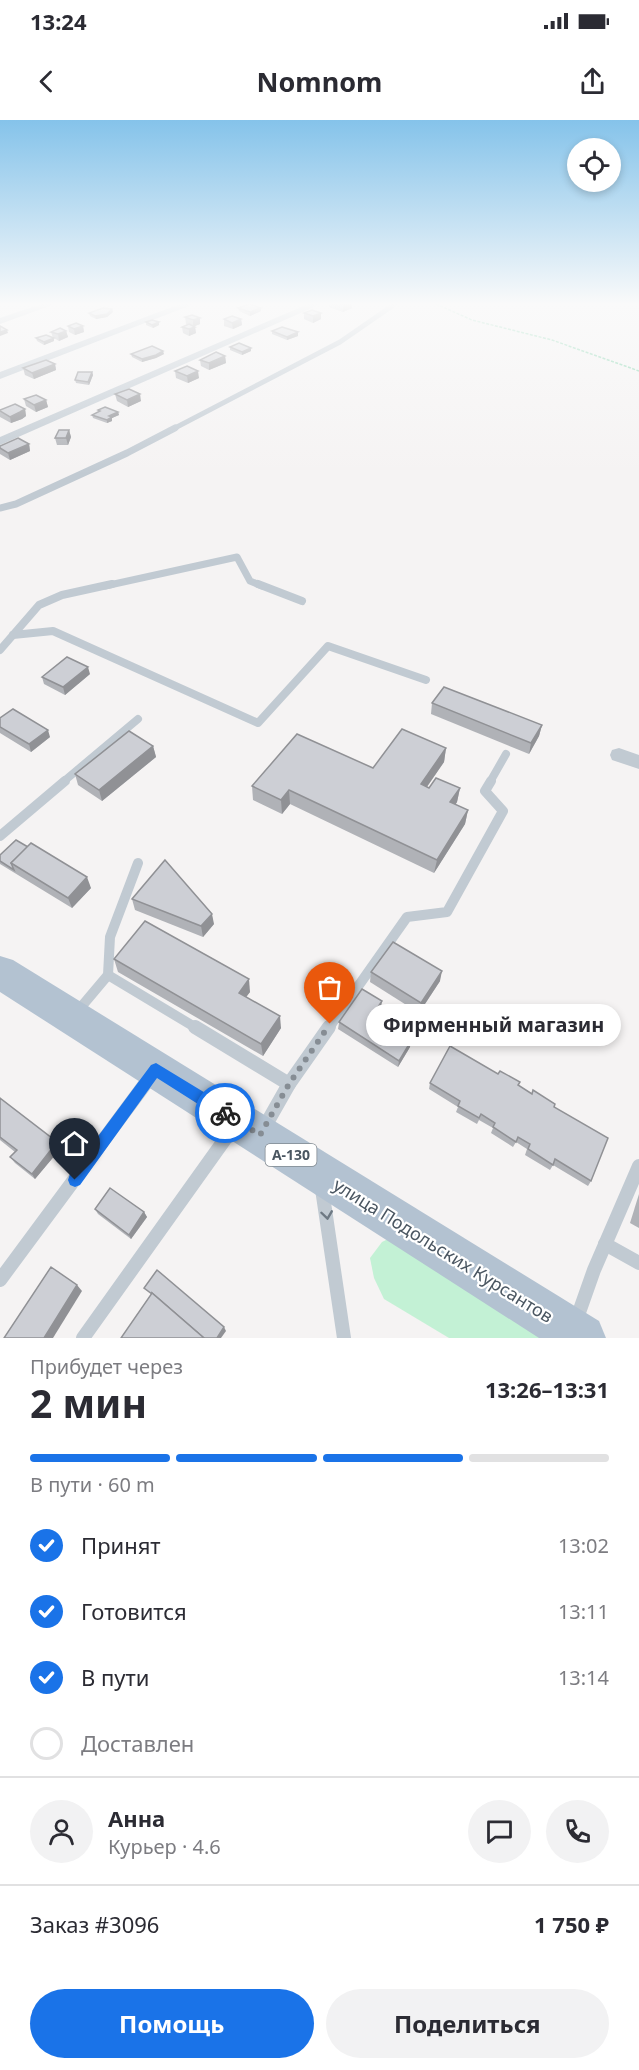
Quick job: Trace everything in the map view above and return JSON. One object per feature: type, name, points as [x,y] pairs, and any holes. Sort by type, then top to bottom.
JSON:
[{"type":"main road","name":"улица Подольских Курсантов","points":[[0,972],[577,1335]]},
{"type":"street","points":[[0,376],[40,361]]},
{"type":"street","points":[[0,441],[185,361]]},
{"type":"street","points":[[619,755],[639,762]]},
{"type":"lane","points":[[0,508],[16,504],[147,443],[304,361]]},
{"type":"lane","points":[[0,650],[39,605],[62,595],[237,557],[250,581],[302,601]]},
{"type":"lane","points":[[13,635],[53,631],[258,723],[328,646],[426,680]]},
{"type":"lane","points":[[0,836],[138,719]]},
{"type":"lane","points":[[83,1338],[261,1136],[289,1084],[407,917],[447,912],[503,811],[485,791],[506,754]]},
{"type":"lane","points":[[73,1017],[108,975],[110,937],[138,863]]},
{"type":"lane","points":[[108,975],[289,1084]]},
{"type":"lane","points":[[0,1280],[156,1070]]},
{"type":"lane","points":[[261,1136],[323,1191],[344,1338]]},
{"type":"lane","points":[[577,1335],[605,1244],[639,1166]]},
{"type":"lane","points":[[605,1244],[639,1263]]},
{"type":"path","points":[[610,361],[639,371]]},
{"type":"green space","points":[[392,1237],[556,1338],[449,1338],[384,1299],[374,1278],[370,1258],[382,1242]]},
{"type":"building","points":[[44,361],[55,364],[32,373],[23,368]]},
{"type":"building","points":[[187,366],[198,371],[187,376],[175,371]]},
{"type":"building","points":[[78,372],[92,372],[88,382],[75,380]]},
{"type":"building","points":[[129,389],[140,394],[127,400],[115,394]]},
{"type":"building","points":[[36,395],[46,400],[34,405],[24,399]]},
{"type":"building","points":[[15,404],[25,409],[10,417],[0,411],[0,410]]},
{"type":"building","points":[[105,407],[118,412],[109,416],[112,417],[107,420],[92,415],[100,411],[98,410]]},
{"type":"building","points":[[59,430],[69,430],[66,438],[55,438]]},
{"type":"building","points":[[18,438],[29,444],[8,453],[0,448],[0,446]]},
{"type":"building","points":[[67,657],[88,667],[63,687],[42,677]]},
{"type":"building","points":[[444,687],[542,725],[531,743],[432,703]]},
{"type":"building","points":[[13,709],[48,730],[29,744],[0,727],[0,718]]},
{"type":"building","points":[[402,729],[446,748],[421,784],[429,788],[436,778],[460,788],[450,802],[468,810],[437,860],[289,790],[281,800],[252,786],[297,734],[373,768]]},
{"type":"building","points":[[129,731],[153,746],[99,790],[75,774]]},
{"type":"building","points":[[16,840],[28,847],[11,863],[14,870],[0,861],[0,855]]},
{"type":"building","points":[[31,843],[87,877],[68,898],[11,863]]},
{"type":"building","points":[[165,860],[212,914],[201,926],[132,899]]},
{"type":"building","points":[[145,921],[249,979],[239,993],[280,1016],[261,1044],[114,959]]},
{"type":"building","points":[[393,942],[442,971],[421,1003],[371,972]]},
{"type":"building","points":[[362,989],[382,1001],[372,1016],[411,1041],[399,1061],[339,1022]]},
{"type":"building","points":[[450,1046],[498,1074],[500,1071],[520,1082],[518,1085],[532,1094],[533,1090],[555,1104],[554,1107],[608,1138],[591,1181],[555,1159],[553,1165],[528,1149],[530,1144],[518,1137],[516,1142],[493,1127],[495,1123],[481,1114],[479,1118],[458,1106],[460,1101],[430,1083]]},
{"type":"building","points":[[0,1098],[57,1142],[32,1174],[10,1157],[17,1150],[0,1137]]},
{"type":"building","points":[[110,1188],[144,1212],[129,1235],[95,1209]]},
{"type":"building","points":[[51,1267],[77,1285],[44,1338],[4,1338]]},
{"type":"building","points":[[157,1270],[224,1327],[217,1338],[204,1338],[144,1288]]},
{"type":"building","points":[[152,1293],[204,1338],[121,1338]]},
{"type":"way so far","points":[[225,1113],[260,1135],[289,1084],[330,1024]]},
{"type":"place","name":"Фирменный магазин","points":[[330,1024]]},
{"type":"route","points":[[75,1180],[156,1070],[225,1113]]}]
